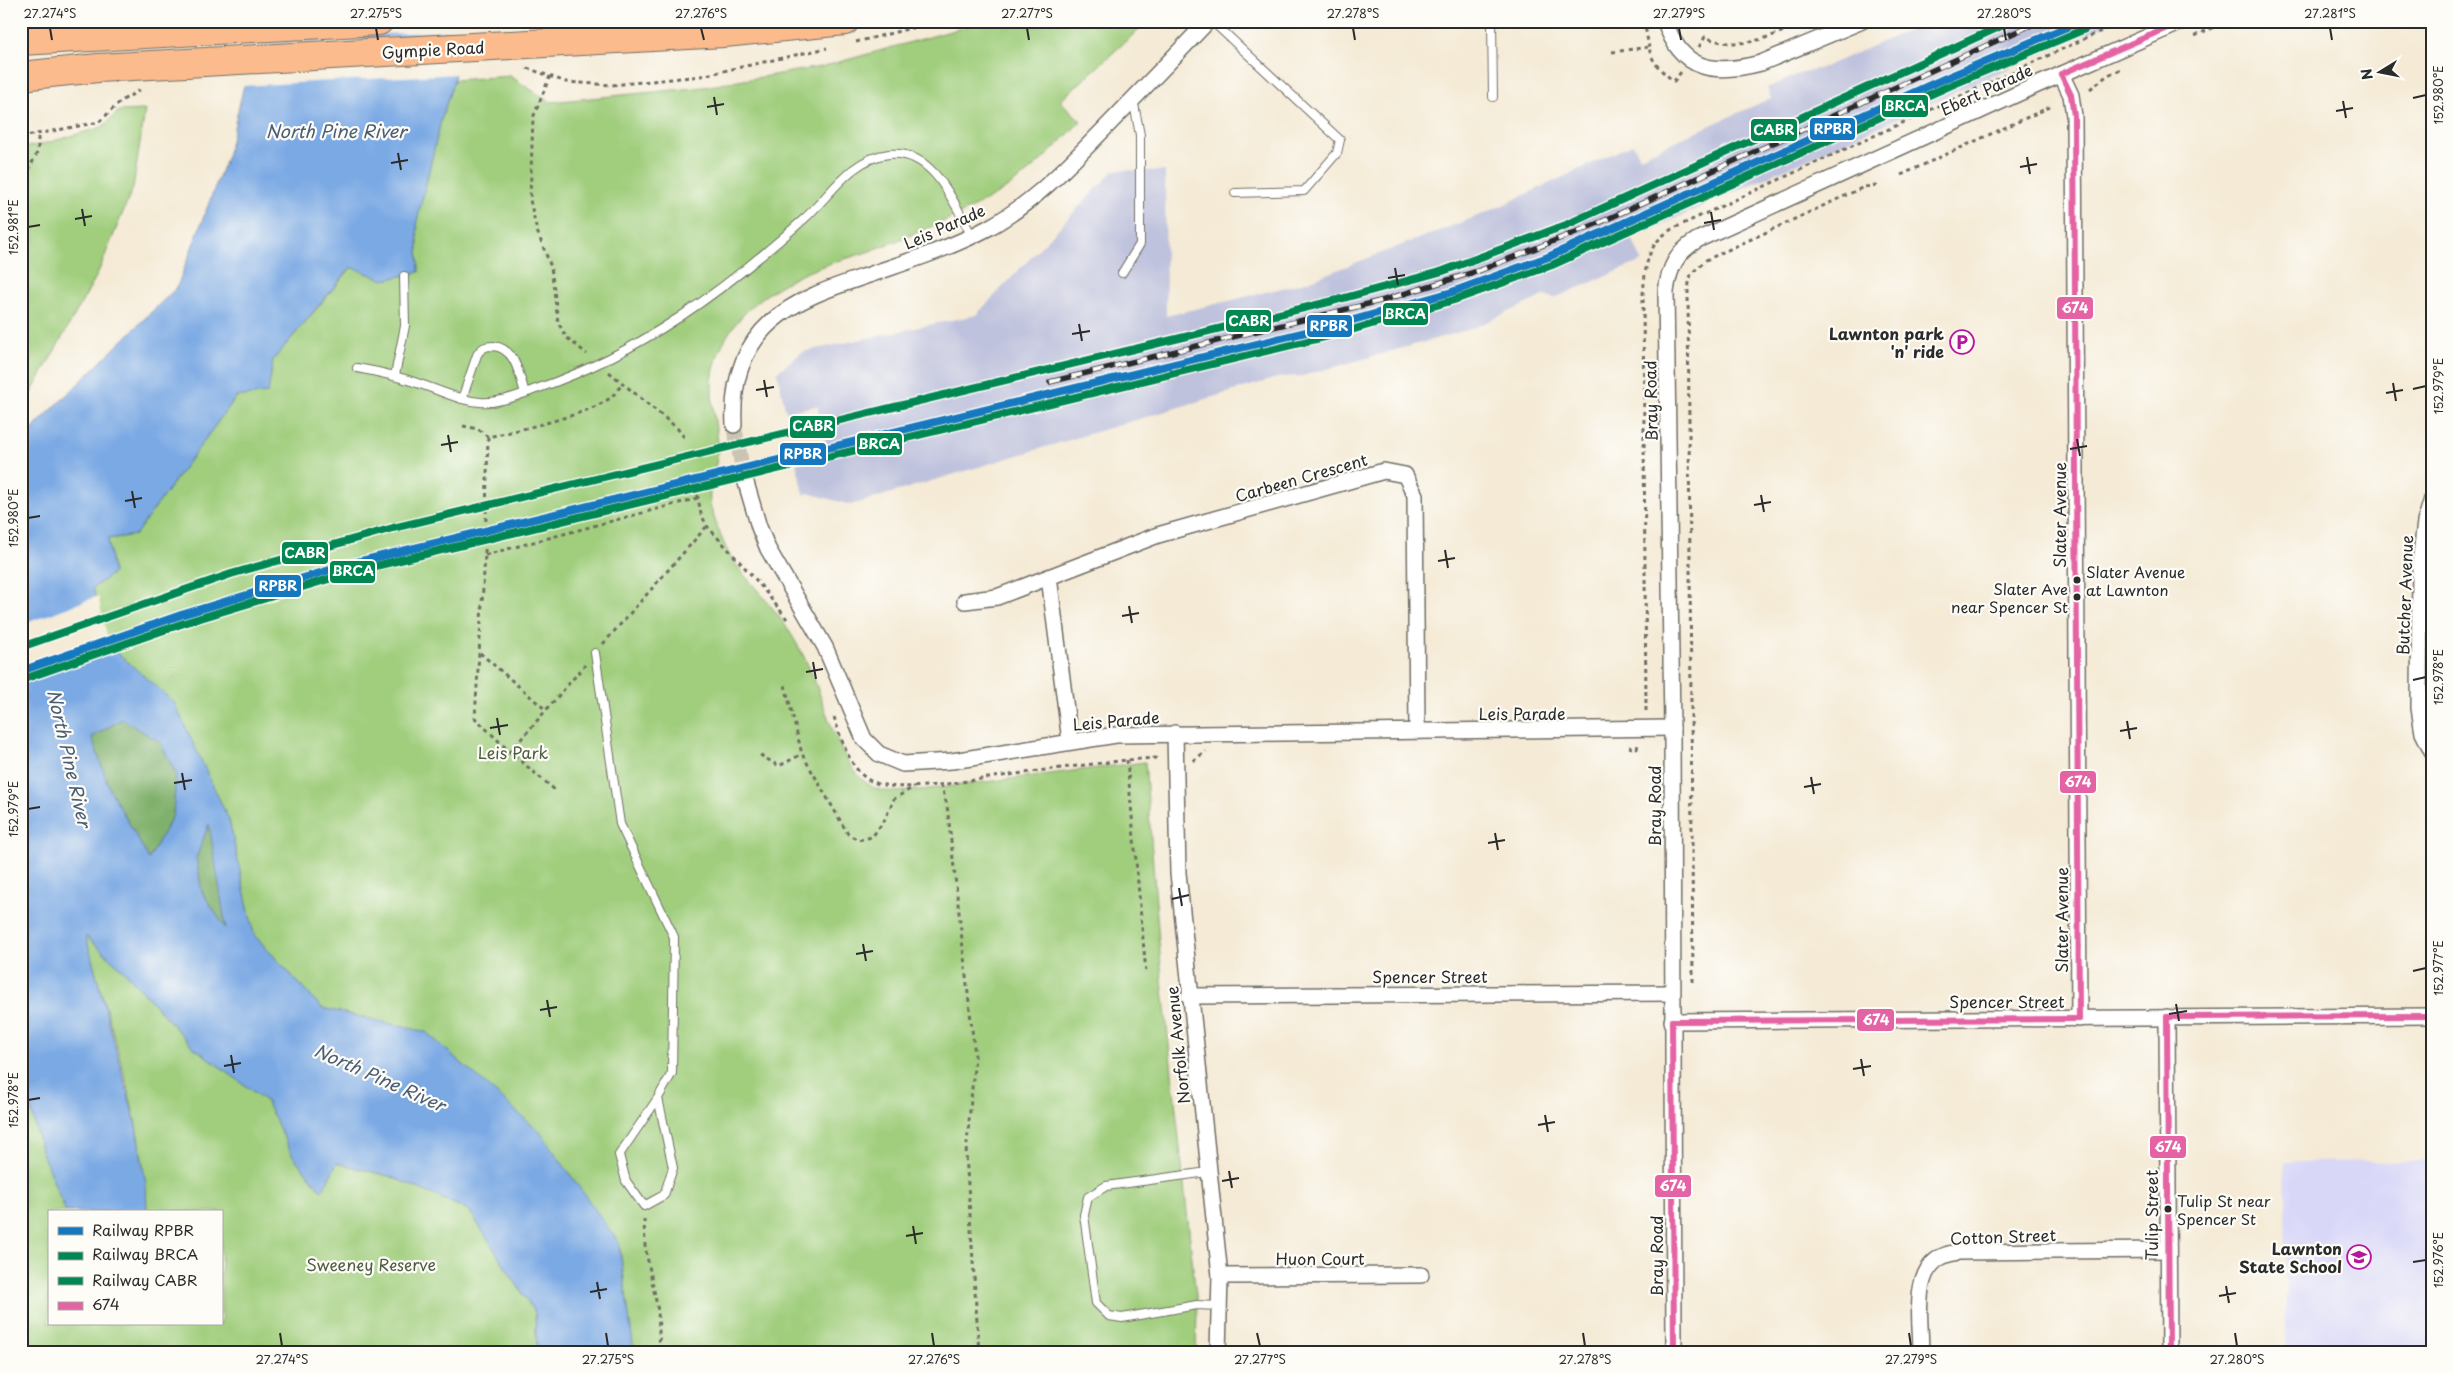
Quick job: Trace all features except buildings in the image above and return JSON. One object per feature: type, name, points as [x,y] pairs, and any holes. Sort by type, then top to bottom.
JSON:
[{"type":"highway","name":"Gympie Road","points":[[21,41],[379,21]]},
{"type":"highway","name":"Gympie Road","points":[[21,76],[98,68],[178,63],[773,30],[846,33]]},
{"type":"street","name":"Leis Parade","points":[[734,425],[733,399],[741,363],[757,337],[771,322],[789,309],[827,290],[936,252],[972,236],[1008,215],[1046,186],[1133,100],[1208,21]]},
{"type":"street","points":[[1665,21],[1678,50],[1691,60],[1714,70],[1744,68],[1761,63],[1862,21]]},
{"type":"street","name":"Ebert Parade","points":[[1674,262],[1682,251],[1697,240],[2061,74],[2184,21]]},
{"type":"street","name":"Slater Avenue","points":[[2061,74],[2071,95],[2074,116],[2079,1018]]},
{"type":"street","name":"Bray Road","points":[[1674,262],[1668,276],[1666,292],[1672,728],[1674,1352]]},
{"type":"street","name":"Carbeen Crescent","points":[[965,601],[997,597],[1158,535],[1384,471],[1405,475],[1415,495],[1417,731]]},
{"type":"street","name":"Leis Parade","points":[[744,476],[759,527],[768,549],[825,647],[864,739],[879,754],[903,764],[952,761],[1116,735],[1643,730],[1672,728]]},
{"type":"street","name":"Butcher Avenue","points":[[2430,507],[2420,563],[2420,716],[2423,733],[2432,751]]},
{"type":"street","points":[[1049,577],[1070,741]]},
{"type":"street","name":"Norfolk Avenue","points":[[1175,733],[1178,873],[1189,996],[1220,1276],[1217,1306],[1218,1352]]},
{"type":"street","name":"Spencer Street","points":[[1189,996],[1672,993]]},
{"type":"street","name":"Spencer Street","points":[[1672,1020],[2432,1016]]},
{"type":"street","name":"Tulip Street","points":[[2167,1017],[2169,1352]]},
{"type":"street","name":"Cotton Street","points":[[1921,1352],[1922,1282],[1930,1264],[1946,1254],[1959,1252],[2168,1250]]},
{"type":"street","name":"Huon Court","points":[[1220,1276],[1421,1275]]},
{"type":"lane","points":[[1212,21],[1340,140],[1337,153],[1304,191],[1235,193]]},
{"type":"lane","points":[[1492,21],[1494,97]]},
{"type":"lane","points":[[1122,274],[1140,244],[1140,135],[1133,100]]},
{"type":"lane","points":[[357,368],[395,376],[462,399],[489,402],[526,393],[572,377],[615,356],[693,309],[738,275],[806,218],[852,171],[862,163],[879,156],[903,155],[912,157],[928,167],[940,180],[972,236]]},
{"type":"lane","points":[[395,376],[405,326],[404,276]]},
{"type":"lane","points":[[462,399],[477,355],[481,349],[488,346],[502,349],[511,354],[526,393]]},
{"type":"lane","points":[[595,653],[620,824],[674,937],[672,1073],[658,1098],[619,1155],[626,1181],[644,1206],[664,1195],[673,1168],[658,1098]]},
{"type":"lane","points":[[1208,1172],[1106,1186],[1088,1197],[1084,1215],[1096,1303],[1109,1316],[1122,1318],[1197,1305],[1217,1306]]},
{"type":"path","points":[[846,33],[940,21]]},
{"type":"path","points":[[1644,21],[1649,47],[1654,60],[1664,74],[1674,81],[1691,60],[1705,37],[1721,43],[1745,44],[1777,34],[1806,21]]},
{"type":"path","points":[[1624,746],[1637,749],[1643,730],[1647,703],[1644,294],[1646,267],[1652,248],[1659,237],[2123,21]]},
{"type":"path","points":[[517,67],[582,85],[612,85],[677,80],[831,47]]},
{"type":"path","points":[[1612,52],[1649,47]]},
{"type":"path","points":[[550,76],[533,118],[530,200],[537,231],[550,267],[558,322],[566,337],[589,356]]},
{"type":"path","points":[[21,137],[99,122],[129,96],[146,88]]},
{"type":"path","points":[[1901,175],[2050,107]]},
{"type":"path","points":[[21,185],[38,152],[38,134]]},
{"type":"path","points":[[1693,982],[1688,288],[1691,274],[1706,260],[1864,187],[1880,185]]},
{"type":"path","points":[[610,372],[677,428],[684,437]]},
{"type":"path","points":[[488,437],[573,414],[595,406],[609,399],[623,383]]},
{"type":"path","points":[[463,426],[478,429],[488,437]]},
{"type":"path","points":[[488,437],[485,555],[475,718],[510,752],[556,790]]},
{"type":"path","points":[[696,487],[701,514],[707,526],[757,581],[792,626]]},
{"type":"path","points":[[485,555],[698,498]]},
{"type":"path","points":[[510,752],[707,526]]},
{"type":"path","points":[[479,653],[546,710]]},
{"type":"path","points":[[786,685],[802,754],[848,834],[858,840],[872,837],[884,821],[894,798],[915,786]]},
{"type":"path","points":[[834,715],[852,759],[866,778],[886,786],[941,784],[1127,760],[1156,758],[1165,764],[1175,761],[1194,760],[1211,748]]},
{"type":"path","points":[[760,756],[779,766],[802,754]]},
{"type":"path","points":[[1127,760],[1146,973]]},
{"type":"path","points":[[941,784],[947,806],[975,1056],[966,1154],[979,1352]]},
{"type":"path","points":[[644,1206],[645,1246],[658,1311],[660,1352]]},
{"type":"shaded area","points":[[1930,21],[2114,21],[1632,238],[1642,261],[1554,298],[1544,296],[1471,329],[1302,376],[1280,377],[851,505],[808,493],[804,495],[796,463],[829,454],[817,406],[786,412],[777,372],[802,352],[976,315],[1114,170],[1165,171],[1166,316],[1303,283],[1488,212],[1633,144],[1640,157],[1771,98],[1767,88],[1806,71],[1822,68]]},
{"type":"shaded area","name":"Lawnton State School","points":[[2432,1161],[2432,1352],[2286,1352],[2285,1162]]},
{"type":"green space","name":"Leis Park","points":[[987,21],[1148,21],[1060,101],[1081,121],[1047,155],[1011,185],[970,209],[927,228],[870,251],[801,275],[769,293],[741,317],[721,347],[713,375],[712,395],[718,451],[711,486],[710,503],[720,535],[731,557],[779,616],[802,654],[844,754],[853,769],[863,780],[875,788],[895,792],[909,791],[1145,762],[1162,980],[1197,1305],[1196,1352],[634,1352],[619,1243],[426,1032],[322,1008],[254,935],[229,820],[106,643],[93,588],[113,573],[108,539],[135,535],[236,397],[268,392],[273,360],[352,267],[384,280],[419,272],[417,221],[441,120],[454,80],[510,76],[550,102],[704,87],[825,66]]},
{"type":"green space","points":[[145,110],[133,188],[97,275],[21,411],[21,148],[43,144],[102,127],[119,111]]},
{"type":"green space","points":[[122,719],[160,742],[176,774],[173,815],[149,859],[109,788],[92,737]]},
{"type":"green space","points":[[210,823],[226,930],[202,892],[196,858]]},
{"type":"green space","name":"Sweeney Reserve","points":[[85,935],[124,971],[192,1046],[266,1101],[293,1156],[321,1190],[337,1163],[389,1176],[469,1210],[535,1313],[537,1352],[21,1352],[21,1070],[42,1153],[65,1210],[48,1210],[48,1326],[222,1326],[222,1210],[147,1210],[139,1143],[124,1073]]},
{"type":"water","name":"North Pine River","points":[[259,21],[462,21],[454,80],[441,120],[417,221],[419,272],[384,280],[351,267],[273,360],[268,393],[236,397],[135,535],[108,539],[113,573],[93,588],[106,643],[174,702],[229,820],[254,935],[322,1008],[426,1032],[540,1132],[619,1243],[634,1352],[537,1352],[535,1313],[469,1210],[389,1176],[337,1163],[322,1191],[293,1156],[266,1101],[192,1046],[124,971],[86,936],[135,1121],[146,1184],[147,1210],[65,1210],[42,1153],[21,1070],[21,445],[37,424],[177,287],[228,153]],"holes":[[[122,719],[160,742],[176,774],[173,815],[149,859],[109,788],[92,737]],[[209,824],[226,929],[202,892],[196,858]]]},
{"type":"pier","points":[[256,21],[465,21],[463,30],[252,41]]},
{"type":"pier","points":[[463,34],[457,74],[241,86],[251,45]]},
{"type":"pier","points":[[98,596],[108,641],[114,647],[21,681],[21,625]]},
{"type":"tunnel","points":[[734,425],[744,476]]},
{"type":"railway","points":[[1050,382],[1384,300],[1481,270],[1601,222],[2040,21]]},
{"type":"rail line","name":"CABR","points":[[21,647],[231,574],[393,528],[1333,301],[1443,271],[1566,225],[2012,21]]},
{"type":"rail line","name":"RPBR","points":[[21,671],[181,615],[353,563],[1339,324],[1452,292],[1548,257],[1946,78],[2081,21]]},
{"type":"rail line","name":"BRCA","points":[[24,679],[184,623],[355,571],[1341,333],[1454,300],[1552,265],[1949,86],[2085,29]]},
{"type":"transit line","name":"674","points":[[2061,74],[2183,21]]},
{"type":"transit line","name":"674","points":[[2061,74],[2071,95],[2074,116],[2079,1019]]},
{"type":"transit line","name":"674","points":[[2167,1017],[2432,1016]]},
{"type":"transit line","name":"674","points":[[2167,1017],[2169,1352]]},
{"type":"transit line","name":"674","points":[[1672,1021],[2079,1019]]},
{"type":"transit line","name":"674","points":[[1672,1021],[1674,1352]]},
{"type":"place","name":"Lawnton park 'n' ride","points":[[1962,342]]},
{"type":"place","name":"Slater Avenue at Lawnton","points":[[2077,580]]},
{"type":"place","name":"Slater Ave near Spencer St","points":[[2077,597]]},
{"type":"place","name":"Tulip St near Spencer St","points":[[2168,1209]]},
{"type":"place","name":"Lawnton State School","points":[[2359,1257]]}]
